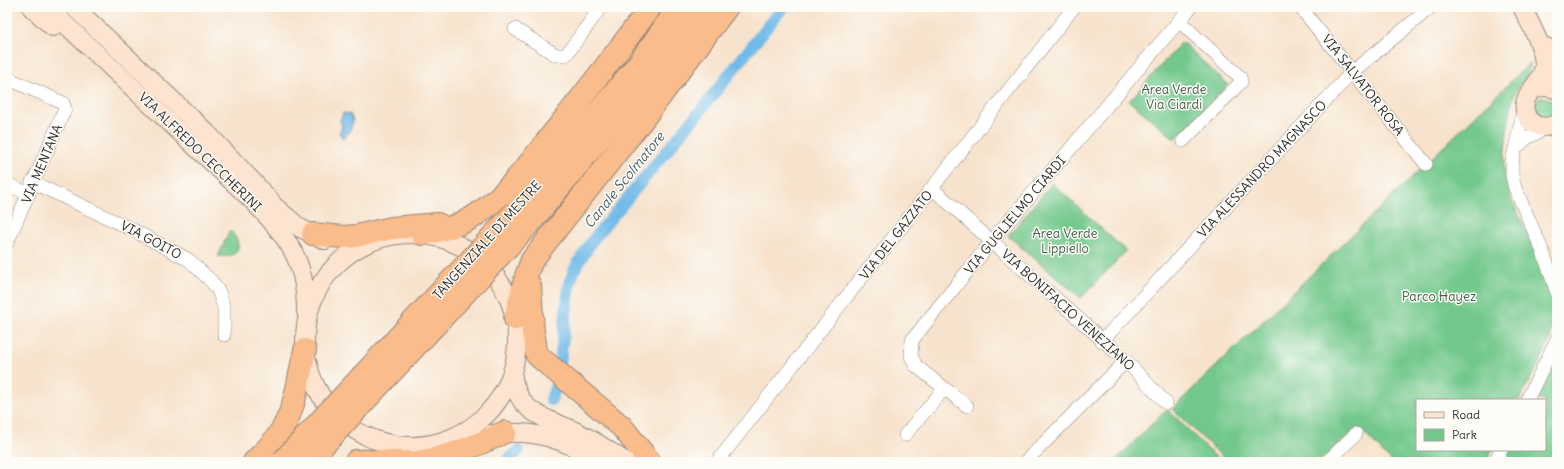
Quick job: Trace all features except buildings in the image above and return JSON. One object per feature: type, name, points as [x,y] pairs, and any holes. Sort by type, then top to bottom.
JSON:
[{"type":"highway","points":[[422,234],[443,230],[459,224],[473,217],[502,195],[610,62],[650,7]]},
{"type":"highway","name":"TANGENZIALE DI MESTRE","points":[[282,462],[523,217],[639,63],[679,7]]},
{"type":"highway","name":"TANGENZIALE DI MESTRE","points":[[308,462],[523,217],[627,105],[703,7]]},
{"type":"highway","points":[[515,318],[526,276],[532,260],[648,114],[727,7]]},
{"type":"highway","points":[[313,234],[350,236],[392,228],[439,224],[466,216],[491,204]]},
{"type":"highway","points":[[539,250],[533,267],[529,293],[534,345],[537,355],[567,382],[622,427],[650,462]]},
{"type":"highway","points":[[254,462],[277,436],[290,413],[297,392],[305,350]]},
{"type":"highway","points":[[355,462],[377,460],[417,462],[435,459],[483,442],[505,432]]},
{"type":"highway","points":[[355,462],[377,453],[419,446]]},
{"type":"main road","points":[[31,7],[168,136],[250,206],[277,218]]},
{"type":"main road","name":"VIA ALFREDO CECCHERINI","points":[[47,7],[68,14],[247,184],[277,218],[300,267],[306,302],[306,323]]},
{"type":"main road","points":[[1522,7],[1533,30],[1543,58],[1544,68],[1540,79],[1528,97],[1525,112],[1530,120],[1538,126],[1555,124]]},
{"type":"main road","points":[[1533,30],[1552,53],[1557,73]]},
{"type":"main road","points":[[1528,97],[1542,86],[1557,90]]},
{"type":"main road","name":"VIA ALFREDO CECCHERINI","points":[[277,218],[326,241],[352,243],[382,238]]},
{"type":"main road","points":[[448,439],[469,428],[488,413],[503,394],[512,371],[517,347],[515,318],[503,287],[494,273],[482,261],[454,243],[422,234],[406,234],[382,238],[352,251],[334,266],[316,293],[306,323],[305,350],[310,373],[317,389],[338,417],[360,433],[376,440],[401,445],[419,446],[448,439],[505,432],[537,433],[576,447],[598,462]]},
{"type":"main road","points":[[512,371],[513,384],[531,411],[538,417],[578,433],[626,462]]},
{"type":"street","points":[[515,29],[556,55],[566,55],[601,7]]},
{"type":"street","name":"VIA DEL GAZZATO","points":[[717,462],[933,189],[1074,7]]},
{"type":"street","name":"VIA GUGLIELMO CIARDI","points":[[967,406],[916,366],[911,356],[912,340],[992,241],[1191,7]]},
{"type":"street","name":"VIA SALVATOR ROSA","points":[[1300,7],[1426,164]]},
{"type":"street","name":"VIA ALESSANDRO MAGNASCO","points":[[1102,341],[1352,72],[1431,7]]},
{"type":"street","points":[[1179,21],[1240,77],[1241,82],[1182,141]]},
{"type":"street","name":"VIA MENTANA","points":[[7,78],[65,105],[7,244]]},
{"type":"street","points":[[1528,97],[1512,168],[1513,182],[1543,252],[1557,293]]},
{"type":"street","points":[[1516,148],[1527,138],[1555,124]]},
{"type":"street","name":"VIA GOITO","points":[[7,184],[31,188],[136,231],[189,260],[212,282],[219,292],[224,308],[224,335]]},
{"type":"street","name":"VIA BONIFACIO VENEZIANO","points":[[933,189],[1126,361],[1166,403]]},
{"type":"street","points":[[1528,399],[1556,344]]},
{"type":"street","points":[[1025,462],[1126,361]]},
{"type":"street","points":[[905,435],[944,389]]},
{"type":"street","points":[[1327,462],[1356,434]]},
{"type":"street","points":[[1495,462],[1500,451]]},
{"type":"green space","name":"Area Verde Via Ciardi","points":[[1182,42],[1228,85],[1175,139],[1129,101]]},
{"type":"green space","name":"Parco Hayez","points":[[1531,62],[1528,73],[1515,93],[1513,99],[1507,132],[1504,172],[1507,186],[1537,254],[1552,298],[1552,329],[1548,344],[1520,399],[1416,399],[1416,451],[1492,451],[1486,462],[1392,462],[1358,427],[1319,462],[1228,462],[1172,409]]},
{"type":"green space","points":[[1544,97],[1552,100],[1555,108],[1552,116],[1544,119],[1536,116],[1533,108],[1536,100]]},
{"type":"green space","name":"Area Verde Lippiello","points":[[1052,183],[1126,251],[1081,298],[1008,236]]},
{"type":"green space","points":[[230,230],[237,241],[238,250],[231,255],[218,256]]},
{"type":"green space","points":[[1557,360],[1557,462],[1502,462],[1508,451],[1546,451],[1546,399],[1536,399]]},
{"type":"green space","points":[[1167,409],[1221,462],[1114,462]]},
{"type":"water","points":[[343,113],[350,114],[353,120],[350,132],[343,138],[339,133],[342,127],[340,120]]},
{"type":"waterway","name":"Canale Scolmatore","points":[[551,400],[558,379],[569,287],[574,270],[592,241],[701,110],[783,7]]},
{"type":"waterway","name":"Canale Scolmatore","points":[[506,462],[518,451]]}]
